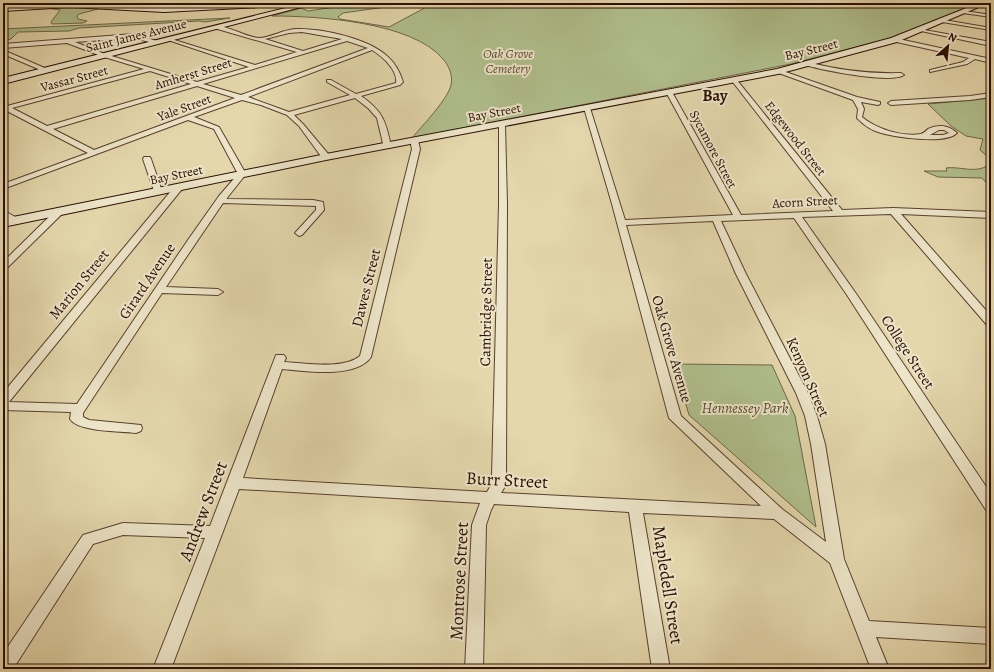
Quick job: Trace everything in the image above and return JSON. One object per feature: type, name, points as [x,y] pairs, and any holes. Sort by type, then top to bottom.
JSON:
[{"type":"main road","points":[[3,9],[70,5],[164,10],[314,3]]},
{"type":"main road","name":"Bay Street","points":[[3,223],[326,157],[778,71],[894,40],[944,21],[984,3]]},
{"type":"main road","name":"Saint James Avenue","points":[[3,81],[274,13],[297,4]]},
{"type":"street","points":[[965,12],[991,16]]},
{"type":"street","points":[[944,21],[991,30]]},
{"type":"street","points":[[216,27],[303,52]]},
{"type":"street","points":[[260,39],[297,30],[321,33],[347,39],[373,48],[388,59],[398,74],[400,82],[398,84],[289,114]]},
{"type":"street","points":[[921,30],[991,44]]},
{"type":"street","points":[[3,46],[68,42],[135,33],[157,42]]},
{"type":"street","points":[[170,39],[253,66]]},
{"type":"street","name":"Amherst Street","points":[[46,129],[347,39]]},
{"type":"street","points":[[894,40],[991,61]]},
{"type":"street","points":[[68,42],[149,70],[289,114],[301,125],[326,157]]},
{"type":"street","name":"Yale Street","points":[[3,188],[373,48]]},
{"type":"street","points":[[3,52],[44,70]]},
{"type":"street","points":[[932,71],[965,62],[975,57]]},
{"type":"street","points":[[807,64],[837,71],[887,76],[901,75]]},
{"type":"street","name":"Vassar Street","points":[[5,108],[149,70]]},
{"type":"street","points":[[778,71],[856,99],[878,103],[861,109]]},
{"type":"street","name":"Edgewood Street","points":[[734,80],[839,212]]},
{"type":"street","points":[[329,81],[355,96],[370,107],[380,118],[387,146]]},
{"type":"street","name":"Sycamore Street","points":[[669,92],[738,217]]},
{"type":"street","points":[[891,103],[970,98],[991,95]]},
{"type":"street","points":[[856,99],[861,109],[859,117],[871,126],[901,135],[924,136]]},
{"type":"street","points":[[5,108],[94,153]]},
{"type":"street","name":"Oak Grove Avenue","points":[[587,108],[621,223],[675,418],[777,513],[836,559]]},
{"type":"street","points":[[189,118],[218,128],[242,174]]},
{"type":"street","name":"Cambridge Street","points":[[491,498],[497,488],[499,475],[503,204],[502,124]]},
{"type":"street","name":"Dawes Street","points":[[280,362],[341,367],[358,363],[365,357],[416,149],[414,140]]},
{"type":"street","points":[[147,159],[158,192]]},
{"type":"street","name":"Girard Avenue","points":[[80,408],[222,198],[242,174]]},
{"type":"street","name":"Marion Street","points":[[3,401],[179,187]]},
{"type":"street","points":[[222,198],[225,201],[237,202],[320,204],[320,210],[299,233]]},
{"type":"street","points":[[3,267],[59,212]]},
{"type":"street","name":"Acorn Street","points":[[621,223],[738,217],[797,216],[839,212],[991,215]]},
{"type":"street","points":[[893,212],[991,323]]},
{"type":"street","points":[[3,213],[14,220]]},
{"type":"street","name":"College Street","points":[[797,216],[852,295],[991,506]]},
{"type":"street","name":"Kenyon Street","points":[[716,219],[741,274],[802,393],[811,416],[818,444],[836,559]]},
{"type":"street","points":[[159,290],[218,292]]},
{"type":"street","name":"Andrew Street","points":[[162,669],[280,362]]},
{"type":"street","points":[[3,406],[80,408],[76,418],[86,424],[136,428]]},
{"type":"street","name":"Burr Street","points":[[234,484],[635,507],[777,513]]},
{"type":"street","name":"Montrose Street","points":[[474,669],[479,525],[484,509],[491,498]]},
{"type":"street","name":"Mapledell Street","points":[[635,507],[661,669]]},
{"type":"street","points":[[3,669],[88,539],[123,529],[215,532]]},
{"type":"street","points":[[836,559],[880,669]]},
{"type":"street","points":[[863,628],[991,636]]},
{"type":"green space","name":"Oak Grove Cemetery","points":[[385,3],[414,3],[343,13],[338,17],[340,19],[389,27],[434,3],[454,5],[469,3],[978,3],[899,36],[791,64],[412,138],[434,112],[449,91],[451,85],[451,74],[443,59],[429,47],[410,37],[388,29],[339,20],[272,16],[301,8],[308,11],[348,5],[357,6]]},
{"type":"green space","points":[[49,6],[94,7],[98,9],[79,14],[77,16],[78,19],[87,21],[83,23],[52,24],[51,22],[60,10],[47,8]]},
{"type":"green space","points":[[230,18],[205,22],[199,21],[79,28],[69,31],[18,32],[11,39],[3,41],[3,29]]},
{"type":"green space","points":[[991,98],[991,188],[982,178],[938,177],[924,171],[947,171],[946,168],[978,169],[988,165],[988,157],[980,150],[983,139],[966,136],[951,126],[928,104]]},
{"type":"green space","name":"Hennessey Park","points":[[674,364],[772,365],[795,416],[816,527],[689,415]]},
{"type":"district","name":"Bay","points":[[715,95]]}]
